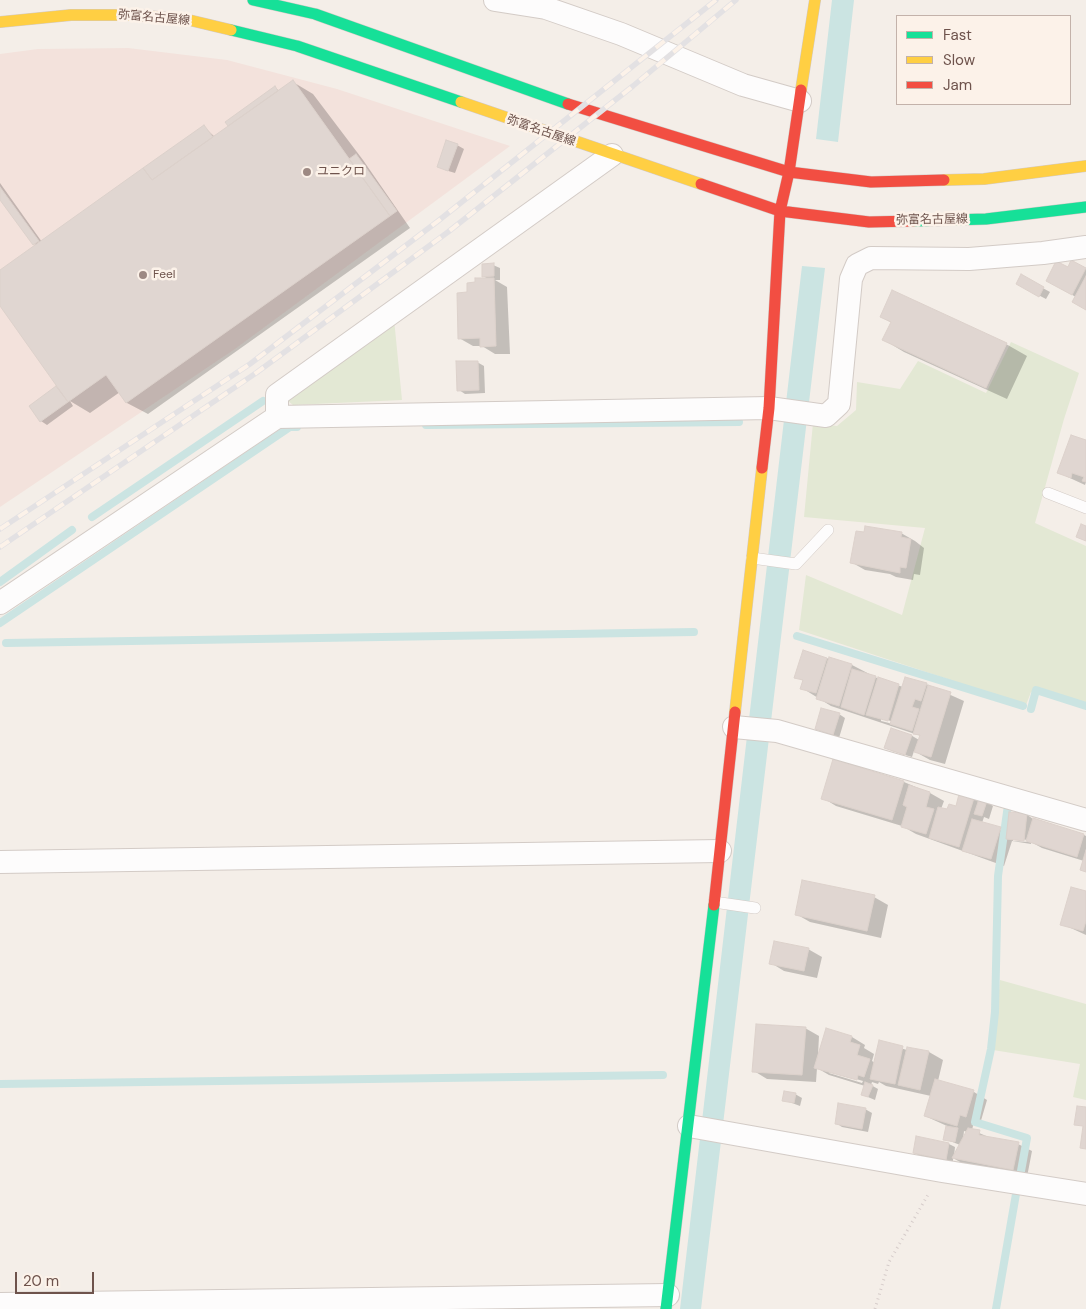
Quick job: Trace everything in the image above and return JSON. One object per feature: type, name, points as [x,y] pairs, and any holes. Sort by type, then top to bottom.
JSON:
[{"type":"main road","points":[[253,0],[315,14],[604,117],[789,172],[871,182],[984,179],[1086,166]]},
{"type":"main road","points":[[667,1302],[693,1127],[719,903],[720,851],[739,728],[774,409],[780,212],[789,172],[815,0]]},
{"type":"main road","name":"弥富名古屋線","points":[[0,22],[71,15],[137,15],[189,20],[297,46],[780,212],[869,222],[986,219],[1086,207]]},
{"type":"street","points":[[495,0],[546,8],[621,34],[743,85],[800,100]]},
{"type":"street","points":[[277,417],[277,395],[612,155]]},
{"type":"street","points":[[0,603],[277,417],[774,409],[826,416],[839,404],[851,279],[858,265],[871,258],[970,259],[1043,253],[1086,247]]},
{"type":"street","points":[[739,728],[777,730],[1086,820]]},
{"type":"street","points":[[0,862],[720,851]]},
{"type":"street","points":[[693,1127],[942,1171],[1086,1194]]},
{"type":"street","points":[[0,1304],[667,1302]]},
{"type":"lane","points":[[1048,493],[1086,508]]},
{"type":"lane","points":[[757,559],[796,564],[828,530]]},
{"type":"lane","points":[[719,903],[755,908]]},
{"type":"path","points":[[875,1309],[889,1262],[942,1171]]},
{"type":"shaded area","points":[[128,48],[227,60],[337,89],[510,146],[235,349],[0,507],[0,54],[38,49]]},
{"type":"green space","points":[[394,319],[402,400],[293,405],[288,401],[290,394]]},
{"type":"green space","points":[[1011,342],[1079,373],[1035,523],[1086,546],[1086,707],[1031,692],[1026,705],[799,630],[806,575],[902,615],[925,528],[804,517],[813,423],[837,426],[856,410],[857,382],[900,389],[918,361],[986,393]]},
{"type":"green space","points":[[1000,980],[1086,1004],[1086,1100],[1073,1097],[1080,1064],[993,1050]]},
{"type":"water","points":[[832,0],[854,0],[838,142],[816,139]]},
{"type":"water","points":[[802,266],[825,268],[701,1309],[680,1309]]},
{"type":"building","points":[[293,80],[390,216],[126,403],[106,375],[68,402],[0,306],[0,270],[143,168],[152,180]]},
{"type":"building","points":[[275,86],[278,91],[228,126],[225,122]]},
{"type":"building","points":[[204,125],[213,137],[152,180],[143,168]]},
{"type":"building","points":[[446,140],[458,144],[448,171],[437,167]]},
{"type":"building","points":[[356,154],[397,211],[390,216],[349,159]]},
{"type":"building","points":[[0,187],[39,241],[33,245],[0,200]]},
{"type":"building","points":[[1071,260],[1086,268],[1072,295],[1046,281],[1056,261],[1068,267]]},
{"type":"building","points":[[494,263],[494,276],[482,277],[482,264]]},
{"type":"building","points":[[1021,274],[1044,287],[1039,297],[1016,284]]},
{"type":"building","points":[[1086,276],[1086,310],[1072,302]]},
{"type":"building","points":[[475,278],[494,278],[496,346],[480,347],[480,338],[458,339],[457,293],[467,292],[467,283],[475,282]]},
{"type":"building","points":[[892,290],[1007,343],[986,388],[882,340],[891,322],[880,317]]},
{"type":"building","points":[[456,361],[478,361],[479,390],[457,391]]},
{"type":"building","points":[[56,386],[68,402],[40,422],[29,406]]},
{"type":"building","points":[[1071,435],[1086,440],[1086,482],[1082,481],[1084,477],[1072,473],[1071,478],[1057,473]]},
{"type":"building","points":[[1081,524],[1086,526],[1086,541],[1076,537]]},
{"type":"building","points":[[865,526],[902,532],[901,537],[911,539],[906,568],[900,567],[900,573],[850,563],[856,531],[864,532]]},
{"type":"building","points":[[803,650],[827,658],[816,693],[800,689],[803,680],[794,678]]},
{"type":"building","points":[[829,657],[852,664],[839,706],[816,699]]},
{"type":"building","points":[[852,669],[876,676],[864,715],[841,707]]},
{"type":"building","points":[[878,677],[899,684],[888,721],[866,715]]},
{"type":"building","points":[[905,677],[927,683],[921,701],[915,699],[912,707],[919,709],[912,731],[890,724]]},
{"type":"building","points":[[928,685],[951,692],[931,757],[914,752],[920,735],[913,734]]},
{"type":"building","points":[[821,708],[840,713],[833,735],[815,729]]},
{"type":"building","points":[[891,728],[912,735],[905,755],[884,748]]},
{"type":"building","points":[[833,759],[904,781],[892,820],[821,799]]},
{"type":"building","points":[[909,785],[930,792],[926,807],[934,809],[926,834],[901,827],[907,807],[903,805]]},
{"type":"building","points":[[959,794],[974,798],[959,847],[929,838],[938,807],[947,809],[949,804],[956,806]]},
{"type":"building","points":[[979,799],[987,801],[982,816],[974,814]]},
{"type":"building","points":[[1009,812],[1027,813],[1024,841],[1006,839]]},
{"type":"building","points":[[1033,818],[1084,834],[1077,857],[1026,841]]},
{"type":"building","points":[[972,819],[1001,827],[991,859],[962,851]]},
{"type":"building","points":[[1086,850],[1086,872],[1080,870]]},
{"type":"building","points":[[802,880],[875,895],[867,931],[795,915]]},
{"type":"building","points":[[1071,887],[1086,891],[1086,921],[1083,931],[1060,925]]},
{"type":"building","points":[[774,941],[809,948],[804,971],[769,964]]},
{"type":"building","points":[[756,1024],[806,1027],[802,1075],[752,1072]]},
{"type":"building","points":[[826,1028],[852,1036],[850,1042],[860,1045],[857,1055],[870,1059],[864,1077],[858,1075],[857,1080],[814,1068]]},
{"type":"building","points":[[879,1040],[903,1046],[895,1084],[870,1079]]},
{"type":"building","points":[[907,1047],[929,1051],[920,1090],[898,1085]]},
{"type":"building","points":[[935,1079],[974,1090],[966,1117],[960,1115],[957,1126],[924,1116]]},
{"type":"building","points":[[865,1082],[873,1085],[868,1097],[861,1095]]},
{"type":"building","points":[[784,1091],[796,1093],[794,1103],[782,1101]]},
{"type":"building","points":[[838,1103],[866,1108],[862,1129],[835,1124]]},
{"type":"building","points":[[1077,1106],[1086,1107],[1086,1149],[1080,1148],[1083,1126],[1074,1125]]},
{"type":"building","points":[[946,1126],[958,1128],[955,1142],[943,1140]]},
{"type":"building","points":[[968,1128],[980,1130],[979,1135],[1019,1142],[1013,1170],[952,1158]]},
{"type":"building","points":[[916,1136],[949,1143],[946,1160],[913,1153]]},
{"type":"waterway","points":[[92,517],[263,401]]},
{"type":"waterway","points":[[426,425],[739,422]]},
{"type":"waterway","points":[[0,623],[290,427],[297,427]]},
{"type":"waterway","points":[[0,582],[72,530]]},
{"type":"waterway","points":[[6,643],[694,632]]},
{"type":"waterway","points":[[797,636],[1023,706]]},
{"type":"waterway","points":[[1031,709],[1036,690],[1086,706]]},
{"type":"waterway","points":[[1008,805],[998,876],[995,1012],[991,1049],[975,1122],[1027,1138],[1021,1171]]},
{"type":"waterway","points":[[0,1084],[663,1075]]},
{"type":"waterway","points":[[996,1309],[1016,1194]]},
{"type":"railway","points":[[0,529],[250,364],[438,221],[716,0]]},
{"type":"railway","points":[[0,547],[256,373],[448,232],[633,86],[736,0]]},
{"type":"traffic: fast","points":[[253,0],[315,14],[568,104]]},
{"type":"traffic: fast","points":[[231,30],[297,46],[461,102]]},
{"type":"traffic: fast","points":[[914,221],[986,219],[1086,207]]},
{"type":"traffic: fast","points":[[666,1309],[714,905]]},
{"type":"traffic: slow","points":[[801,90],[815,0]]},
{"type":"traffic: slow","points":[[0,22],[71,15],[137,15],[189,20],[231,30]]},
{"type":"traffic: slow","points":[[461,102],[701,184]]},
{"type":"traffic: slow","points":[[944,180],[984,179],[1086,166]]},
{"type":"traffic: slow","points":[[735,712],[762,468]]},
{"type":"traffic: jam","points":[[762,468],[769,408],[780,211],[789,172],[801,90]]},
{"type":"traffic: jam","points":[[568,104],[789,172],[871,182],[944,180]]},
{"type":"traffic: jam","points":[[701,184],[780,211],[869,222],[914,221]]},
{"type":"traffic: jam","points":[[714,905],[735,712]]},
{"type":"place","name":"ユニクロ","points":[[307,172]]},
{"type":"place","name":"Feel","points":[[143,275]]}]
